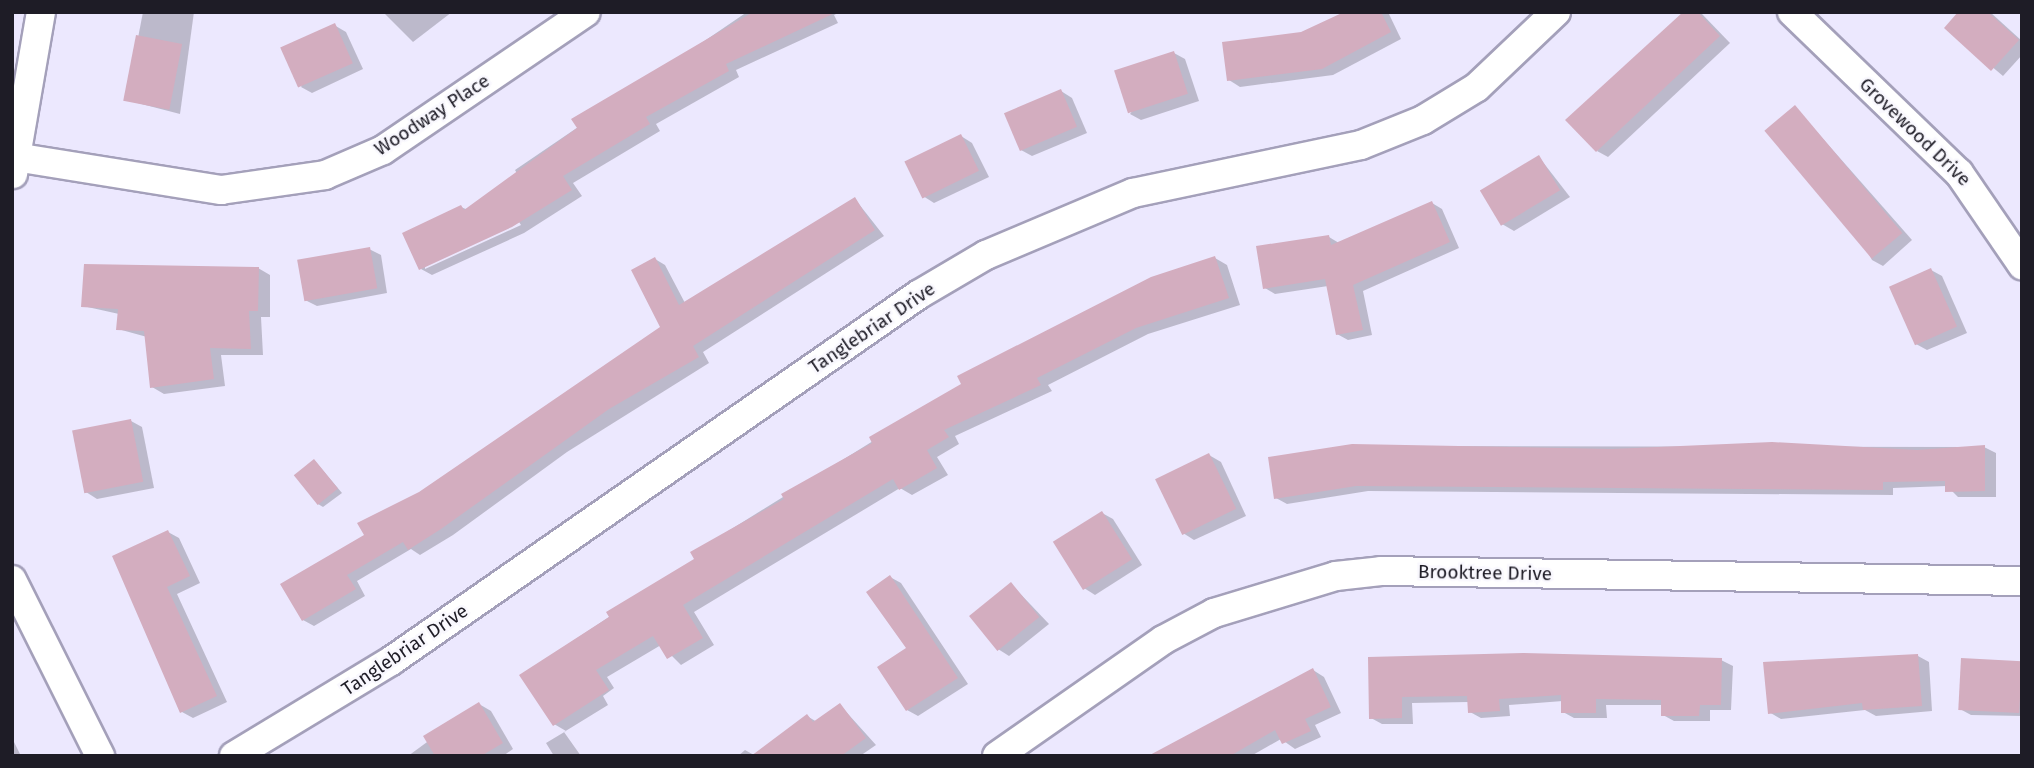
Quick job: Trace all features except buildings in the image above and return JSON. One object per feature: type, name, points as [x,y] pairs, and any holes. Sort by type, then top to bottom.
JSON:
[{"type":"street","points":[[14,167],[41,12]]},
{"type":"street","name":"Woodway Place","points":[[14,167],[221,190],[325,174],[383,150],[586,12]]},
{"type":"street","name":"Tanglebriar Drive","points":[[234,756],[380,668],[918,295],[986,255],[1133,193],[1361,145],[1423,120],[1476,87],[1556,12]]},
{"type":"street","name":"Grovewood Drive","points":[[1792,12],[1959,173],[2022,265]]},
{"type":"street","name":"Brooktree Drive","points":[[997,756],[1163,640],[1214,613],[1336,576],[1381,571],[2022,581]]},
{"type":"street","points":[[12,580],[100,756]]}]
